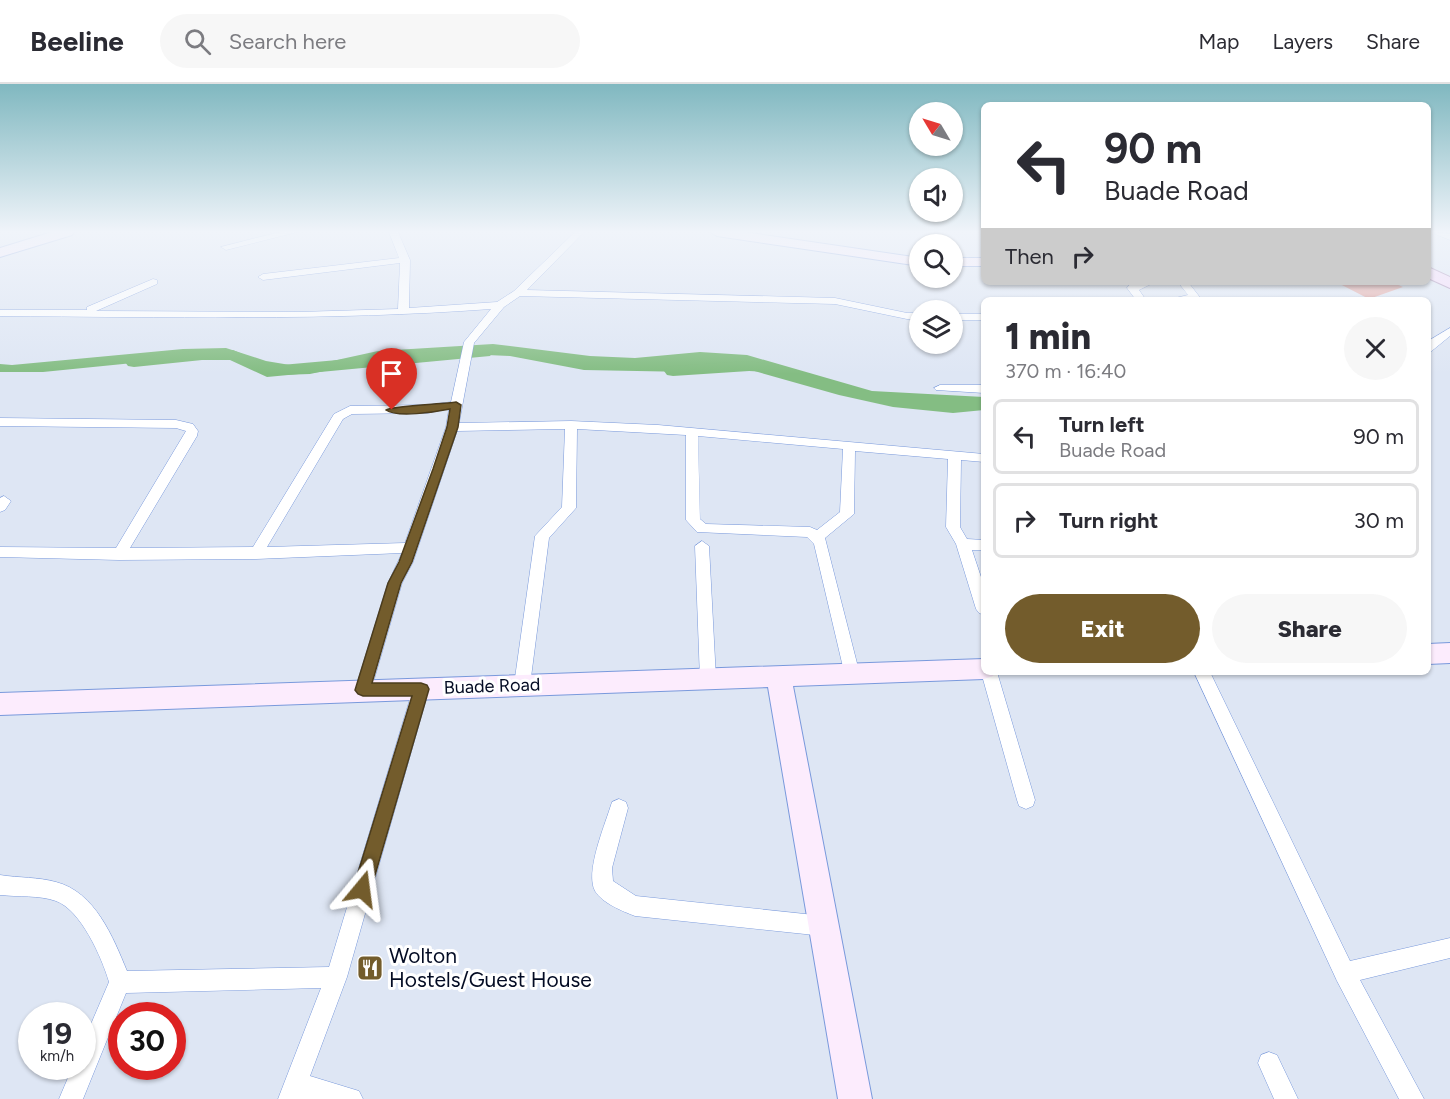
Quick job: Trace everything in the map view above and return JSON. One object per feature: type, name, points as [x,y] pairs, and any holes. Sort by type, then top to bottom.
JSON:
[{"type":"street","points":[[403,312],[407,279]]},
{"type":"street","points":[[363,690],[395,583],[410,548],[452,427],[469,342],[500,305],[518,293],[532,279]]},
{"type":"street","points":[[86,312],[153,282]]},
{"type":"street","points":[[1137,285],[1138,287],[1132,288],[1139,297]]},
{"type":"street","points":[[1185,285],[1194,297]]},
{"type":"street","points":[[518,293],[835,301],[909,316]]},
{"type":"street","points":[[0,313],[299,315],[403,312],[500,305]]},
{"type":"street","points":[[963,317],[980,317]]},
{"type":"street","points":[[1431,346],[1450,331]]},
{"type":"street","points":[[940,388],[981,389]]},
{"type":"street","points":[[255,554],[338,417],[350,410],[427,409],[456,405]]},
{"type":"street","points":[[0,422],[176,424],[189,427],[192,431],[191,436],[119,555]]},
{"type":"street","points":[[452,427],[571,425],[692,432],[981,458]]},
{"type":"street","points":[[522,685],[542,536],[569,508],[571,425]]},
{"type":"street","points":[[692,432],[692,516],[697,525],[702,529],[810,532],[821,542],[852,675]]},
{"type":"street","points":[[817,537],[847,514],[849,445]]},
{"type":"street","points":[[956,455],[952,527],[963,544],[981,600]]},
{"type":"street","points":[[963,544],[981,545]]},
{"type":"street","points":[[702,546],[708,679]]},
{"type":"street","points":[[0,552],[119,555],[255,554],[410,548]]},
{"type":"street","name":"Buade Road","points":[[0,704],[981,669]]},
{"type":"street","points":[[990,675],[1026,800]]},
{"type":"street","points":[[1203,675],[1344,973],[1412,1099]]},
{"type":"street","points":[[779,677],[855,1099]]},
{"type":"street","points":[[351,1099],[292,1092],[336,977],[421,689]]},
{"type":"street","points":[[619,808],[602,868],[603,886],[617,897],[635,906],[824,926]]},
{"type":"street","points":[[0,885],[62,892],[74,900],[101,936],[114,962],[120,981],[71,1099]]},
{"type":"street","points":[[1344,973],[1450,948]]},
{"type":"street","points":[[120,981],[336,977]]},
{"type":"street","points":[[1269,1063],[1286,1099]]},
{"type":"shaded area","points":[[1342,285],[1399,285],[1403,287],[1375,297],[1365,297]]},
{"type":"shaded area","points":[[493,344],[590,356],[635,358],[700,352],[747,355],[872,391],[981,397],[981,410],[953,413],[893,407],[839,395],[751,370],[720,366],[690,372],[584,370],[510,356],[441,353],[394,356],[310,374],[281,375],[237,360],[213,355],[43,372],[0,372],[0,364],[12,365],[183,349],[226,348],[266,361],[290,365],[323,363],[378,351]]},
{"type":"waterway","points":[[134,362],[202,355],[233,355],[267,372],[484,352]]},
{"type":"waterway","points":[[673,371],[749,366],[761,368]]},
{"type":"place","name":"Wolton Hostels/Guest House","points":[[370,968]]},
{"type":"route","points":[[362,889],[421,689],[363,690],[398,573],[405,562],[439,469],[456,405],[392,410]]}]
